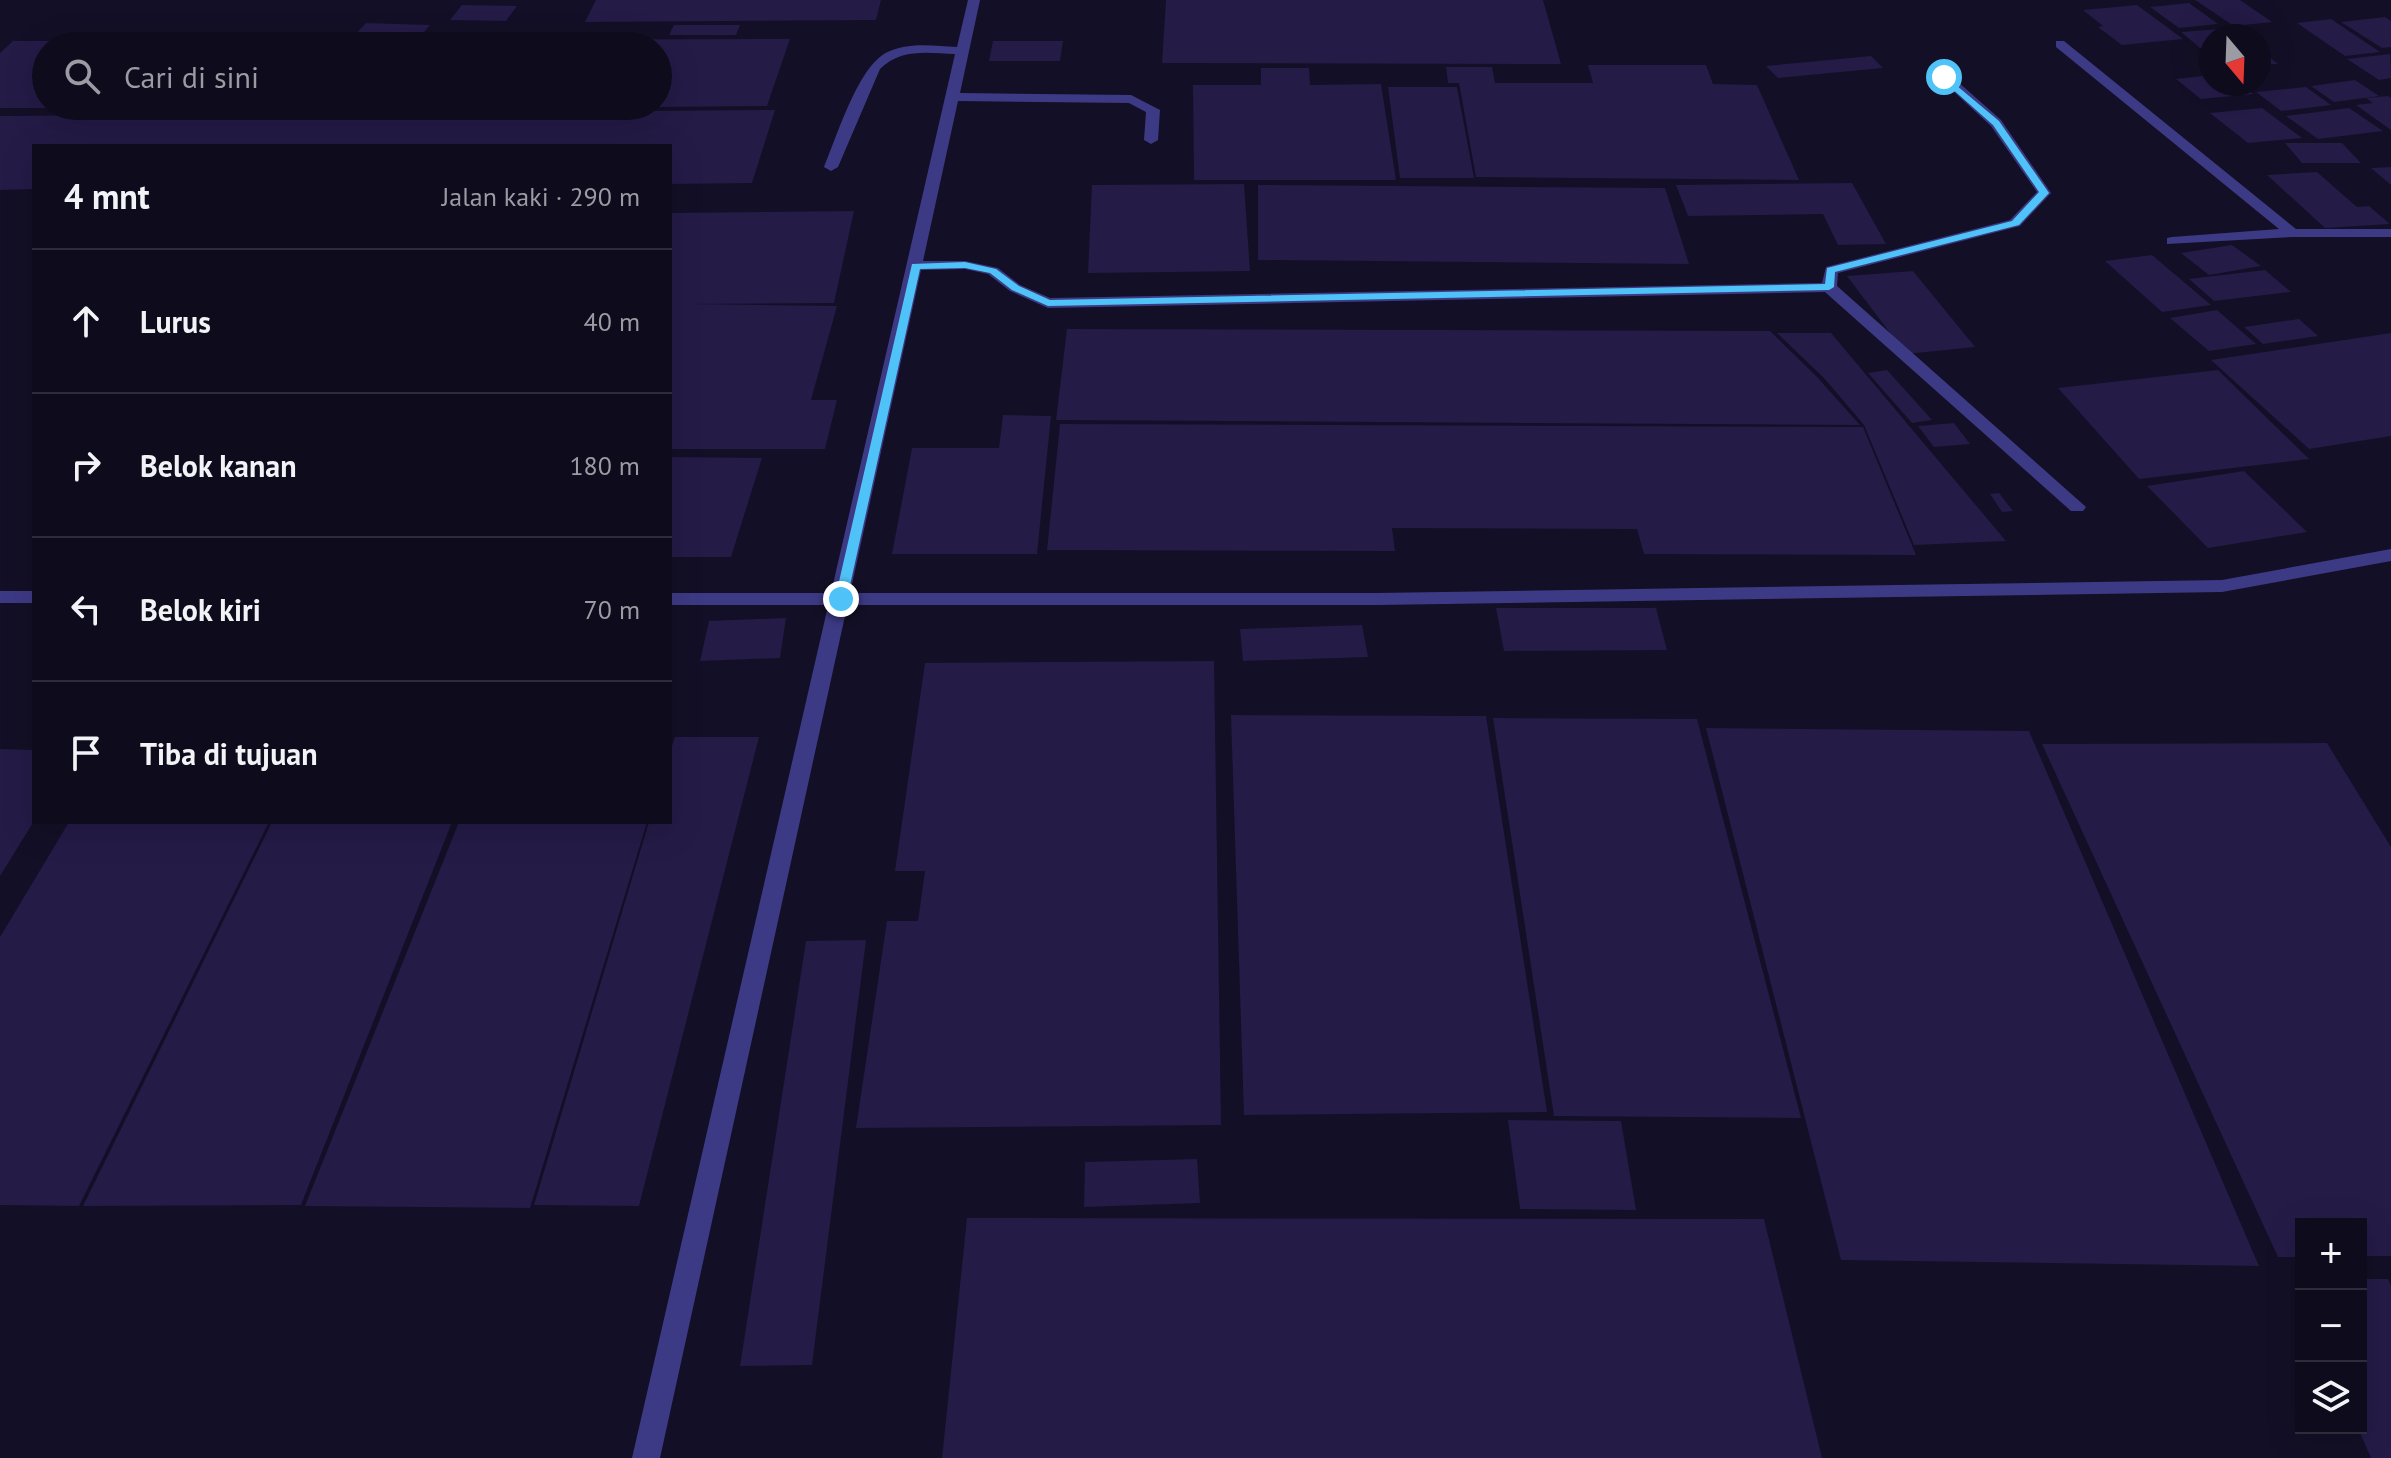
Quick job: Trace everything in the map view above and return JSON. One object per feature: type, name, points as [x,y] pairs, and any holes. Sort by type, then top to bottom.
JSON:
[{"type":"street","points":[[646,1458],[974,0]]},
{"type":"street","points":[[2060,44],[2292,233]]},
{"type":"street","points":[[831,167],[874,68],[883,58],[904,50],[963,51]]},
{"type":"street","points":[[1829,287],[1831,270],[2015,223],[2044,193],[1996,123],[1944,77]]},
{"type":"street","points":[[953,97],[1131,99],[1153,110],[1151,140]]},
{"type":"street","points":[[2172,241],[2292,233],[2391,233]]},
{"type":"street","points":[[916,266],[965,265],[993,271],[1015,288],[1048,303],[1829,287],[2077,507]]},
{"type":"street","points":[[672,599],[1377,599],[2222,586],[2391,555]]},
{"type":"street","points":[[0,597],[32,597]]},
{"type":"building","points":[[596,0],[881,0],[876,20],[585,22]]},
{"type":"building","points":[[1166,0],[1543,0],[1561,64],[1162,63]]},
{"type":"building","points":[[2195,0],[2240,0],[2272,22],[2231,24]]},
{"type":"building","points":[[2189,3],[2218,24],[2179,28],[2150,7]]},
{"type":"building","points":[[462,5],[517,6],[506,21],[450,20]]},
{"type":"building","points":[[2137,5],[2183,39],[2122,45],[2098,27],[2103,26],[2083,10]]},
{"type":"building","points":[[2385,17],[2391,21],[2391,47],[2382,48],[2341,22]]},
{"type":"building","points":[[2331,19],[2380,52],[2345,56],[2297,23]]},
{"type":"building","points":[[366,23],[430,25],[424,32],[358,32]]},
{"type":"building","points":[[674,25],[740,25],[736,35],[672,35]]},
{"type":"building","points":[[2199,31],[2199,47],[2181,32]]},
{"type":"building","points":[[672,39],[790,39],[767,106],[672,107]]},
{"type":"building","points":[[13,41],[32,41],[32,108],[0,108],[0,53]]},
{"type":"building","points":[[993,41],[1063,41],[1060,61],[989,61]]},
{"type":"building","points":[[2390,54],[2391,78],[2379,80],[2347,59]]},
{"type":"building","points":[[1871,56],[1883,68],[1778,78],[1766,66]]},
{"type":"building","points":[[1588,65],[1706,65],[1713,84],[1757,85],[1799,180],[1476,177],[1459,83],[1448,83],[1446,67],[1492,67],[1495,83],[1593,83]]},
{"type":"building","points":[[1261,68],[1309,68],[1310,85],[1381,84],[1396,180],[1194,180],[1193,85],[1261,85]]},
{"type":"building","points":[[2199,76],[2199,96],[2232,96],[2201,99],[2176,79]]},
{"type":"building","points":[[2355,80],[2379,96],[2334,102],[2311,86]]},
{"type":"building","points":[[1388,87],[1457,87],[1474,178],[1400,178]]},
{"type":"building","points":[[2306,87],[2331,105],[2281,111],[2261,96],[2271,96],[2271,90]]},
{"type":"building","points":[[2366,98],[2391,98],[2391,130],[2356,105],[2373,103]]},
{"type":"building","points":[[2262,108],[2302,138],[2248,143],[2210,113]]},
{"type":"building","points":[[2349,108],[2383,131],[2318,139],[2286,116]]},
{"type":"building","points":[[775,110],[752,183],[672,184],[672,144],[32,144],[32,189],[0,190],[0,116],[32,116],[32,120],[672,120],[672,111]]},
{"type":"building","points":[[2285,143],[2342,143],[2361,163],[2302,163]]},
{"type":"building","points":[[2391,167],[2391,185],[2371,168]]},
{"type":"building","points":[[2317,172],[2357,207],[2369,206],[2390,224],[2325,228],[2267,175]]},
{"type":"building","points":[[1852,183],[1886,244],[1838,245],[1823,214],[1688,216],[1676,185]]},
{"type":"building","points":[[1244,184],[1250,271],[1088,273],[1092,185]]},
{"type":"building","points":[[1258,185],[1665,188],[1689,264],[1258,260]]},
{"type":"building","points":[[854,211],[834,303],[691,304],[837,306],[811,400],[837,400],[825,449],[672,449],[672,213]]},
{"type":"building","points":[[2232,245],[2261,266],[2209,275],[2181,253]]},
{"type":"building","points":[[2152,255],[2211,305],[2162,312],[2105,261]]},
{"type":"building","points":[[2265,270],[2291,292],[2214,301],[2189,279]]},
{"type":"building","points":[[1913,271],[1975,347],[1906,354],[1847,276]]},
{"type":"building","points":[[2217,310],[2256,344],[2209,351],[2170,318]]},
{"type":"building","points":[[2299,319],[2318,336],[2263,344],[2244,327]]},
{"type":"building","points":[[1067,329],[1770,331],[1860,425],[1056,420]]},
{"type":"building","points":[[1777,333],[1831,333],[2006,541],[1914,545],[1864,425],[1824,378]]},
{"type":"building","points":[[2391,333],[2391,436],[2309,449],[2211,360]]},
{"type":"building","points":[[1887,370],[1932,420],[1912,423],[1868,373]]},
{"type":"building","points":[[2218,370],[2309,459],[2139,479],[2058,388]]},
{"type":"building","points":[[1003,415],[1051,416],[1037,554],[892,554],[912,448],[999,448]]},
{"type":"building","points":[[1954,423],[1970,444],[1934,447],[1918,426]]},
{"type":"building","points":[[1060,424],[1863,427],[1916,555],[1644,554],[1637,529],[1392,528],[1395,551],[1047,550]]},
{"type":"building","points":[[672,457],[762,458],[731,557],[672,557]]},
{"type":"building","points":[[2244,471],[2307,532],[2208,548],[2147,486]]},
{"type":"building","points":[[1999,493],[2013,511],[2002,512],[1990,494]]},
{"type":"building","points":[[1496,608],[1656,608],[1667,650],[1504,651]]},
{"type":"building","points":[[786,618],[780,658],[700,661],[709,621]]},
{"type":"building","points":[[1362,625],[1368,657],[1243,661],[1240,629]]},
{"type":"building","points":[[1214,661],[1221,1125],[856,1128],[887,921],[918,921],[925,871],[895,871],[925,663]]},
{"type":"building","points":[[1231,715],[1486,716],[1547,1112],[1244,1115]]},
{"type":"building","points":[[1493,718],[1697,719],[1801,1118],[1554,1116]]},
{"type":"building","points":[[1706,728],[2029,731],[2259,1266],[1841,1260]]},
{"type":"building","points":[[675,737],[759,737],[639,1206],[534,1205],[648,824],[672,824],[672,746]]},
{"type":"building","points":[[2327,743],[2391,847],[2391,1256],[2367,1256],[2367,1218],[2295,1218],[2295,1257],[2278,1257],[2042,744]]},
{"type":"building","points":[[0,749],[32,750],[32,824],[0,876]]},
{"type":"building","points":[[68,824],[268,824],[79,1206],[0,1205],[0,937]]},
{"type":"building","points":[[271,824],[451,824],[301,1205],[83,1206]]},
{"type":"building","points":[[458,824],[646,824],[530,1208],[305,1206]]},
{"type":"building","points":[[866,940],[812,1365],[740,1366],[806,941]]},
{"type":"building","points":[[1508,1120],[1621,1121],[1636,1210],[1520,1209]]},
{"type":"building","points":[[1197,1159],[1200,1203],[1084,1207],[1085,1162]]},
{"type":"building","points":[[967,1218],[1764,1219],[1822,1458],[942,1458]]},
{"type":"building","points":[[2367,1279],[2388,1279],[2391,1286],[2391,1458],[2371,1458],[2361,1434],[2367,1434]]},
{"type":"route","points":[[841,599],[916,266],[965,265],[993,271],[1015,288],[1048,303],[1829,287],[1831,270],[2015,223],[2044,193],[1996,123],[1944,77]]}]
